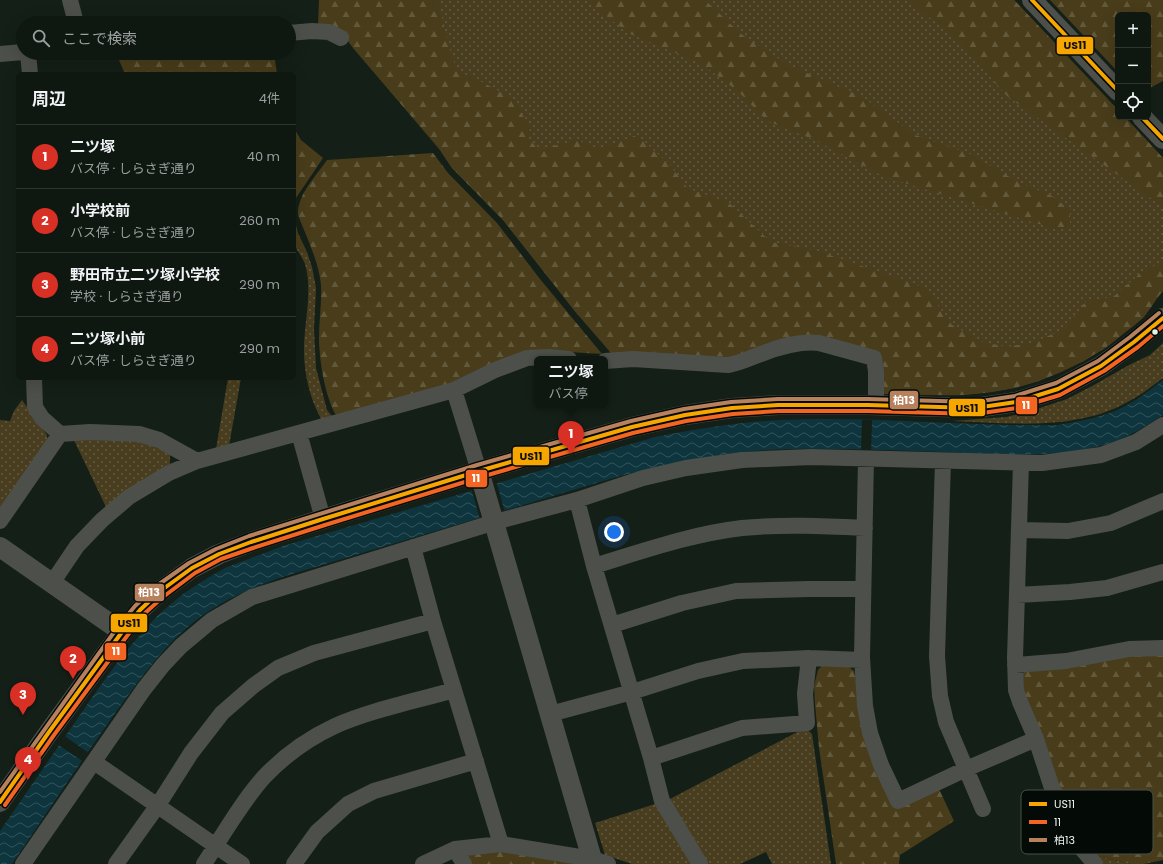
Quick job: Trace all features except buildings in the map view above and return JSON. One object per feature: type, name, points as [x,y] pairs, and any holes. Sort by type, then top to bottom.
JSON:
[{"type":"street","points":[[70,0],[74,16]]},
{"type":"street","points":[[1032,0],[1115,88]]},
{"type":"street","points":[[296,33],[329,32],[341,38]]},
{"type":"street","points":[[0,54],[16,53]]},
{"type":"street","points":[[29,60],[30,72]]},
{"type":"street","points":[[1145,120],[1163,139]]},
{"type":"street","points":[[0,802],[49,732],[122,632],[140,610],[159,592],[192,568],[219,554],[323,519],[481,478],[632,427],[685,415],[732,408],[778,405],[876,405],[975,408],[1016,402],[1058,389],[1101,366],[1134,342],[1163,318]]},
{"type":"street","points":[[608,360],[633,359],[728,365],[783,347],[810,342],[819,343],[874,358],[876,371],[876,405]]},
{"type":"street","points":[[52,583],[77,546],[102,520],[124,502],[169,473],[197,461],[454,390],[495,370],[527,358],[534,358]]},
{"type":"street","points":[[34,380],[35,407],[42,418],[60,434],[90,432],[139,434],[159,440],[197,461]]},
{"type":"street","points":[[423,864],[455,849],[501,844],[600,861],[550,714],[454,390]]},
{"type":"street","points":[[23,864],[144,689],[163,665],[181,646],[212,620],[252,597],[413,547],[493,518],[577,500],[643,478],[686,468],[742,460],[811,457],[1042,463],[1101,455],[1136,442],[1163,425]]},
{"type":"street","points":[[299,433],[323,519]]},
{"type":"street","points":[[0,521],[60,434]]},
{"type":"street","points":[[866,459],[862,660],[865,706],[870,733],[881,765],[898,801],[966,769],[1036,740]]},
{"type":"street","points":[[943,461],[937,656],[940,696],[946,722],[983,809]]},
{"type":"street","points":[[1021,463],[1015,665],[1016,690],[1036,740],[1053,790]]},
{"type":"street","points":[[577,500],[594,566],[632,692],[662,801],[700,864]]},
{"type":"street","points":[[1019,530],[1068,531],[1111,523],[1163,501]]},
{"type":"street","points":[[594,566],[686,538],[742,528],[808,525],[864,528]]},
{"type":"street","points":[[0,547],[122,632]]},
{"type":"street","points":[[413,547],[433,622],[501,844]]},
{"type":"street","points":[[1017,594],[1070,592],[1107,588],[1163,572]]},
{"type":"street","points":[[612,625],[682,602],[736,591],[863,589]]},
{"type":"street","points":[[116,864],[158,805],[191,753],[222,713],[253,686],[278,668],[314,653],[433,622]]},
{"type":"street","points":[[1015,665],[1066,661],[1129,649],[1163,648]]},
{"type":"street","points":[[550,714],[632,692],[698,671],[743,661],[809,658],[862,660]]},
{"type":"street","points":[[651,758],[742,728],[807,723],[806,694],[809,658]]},
{"type":"street","points":[[204,864],[260,782],[298,747],[335,726],[370,714],[454,690]]},
{"type":"street","points":[[294,864],[317,832],[348,804],[374,791],[476,761]]},
{"type":"street","points":[[94,762],[242,864]]},
{"type":"street","points":[[455,849],[464,864]]},
{"type":"street","points":[[1086,854],[1095,864]]},
{"type":"shaded area","points":[[357,0],[1014,0],[1115,107],[1115,120],[1128,120],[1163,158],[1163,291],[1156,298],[1144,317],[1107,347],[1084,361],[1039,381],[1015,388],[962,395],[881,354],[578,315],[503,220],[452,168],[440,150]]},
{"type":"shaded area","points":[[296,248],[307,252],[312,267],[316,288],[314,329],[316,368],[327,410],[332,416],[321,419],[311,395],[306,377],[304,340],[308,307],[308,285],[305,264]]},
{"type":"shaded area","points":[[1163,343],[1163,378],[1145,392],[1112,410],[1090,417],[1045,423],[1021,424],[952,421],[1006,417],[1028,412],[1067,399],[1150,355]]},
{"type":"shaded area","points":[[228,380],[241,380],[229,446],[216,449]]},
{"type":"shaded area","points":[[22,400],[47,435],[47,440],[0,509],[0,420],[10,421],[14,411]]},
{"type":"shaded area","points":[[73,438],[136,440],[170,454],[170,465],[106,507]]},
{"type":"shaded area","points":[[803,729],[812,734],[831,864],[772,864],[766,852],[740,864],[707,864],[668,800]]},
{"type":"shaded area","points":[[655,804],[692,864],[632,864],[605,855],[595,823]]},
{"type":"shaded area","points":[[1089,854],[1131,864],[1098,864]]},
{"type":"green space","points":[[319,0],[438,0],[448,44],[457,71],[482,82],[513,99],[530,128],[528,137],[538,150],[577,140],[599,149],[637,135],[670,165],[687,188],[729,203],[771,242],[818,251],[925,288],[952,325],[983,342],[1007,347],[1035,342],[1066,328],[1086,301],[1113,297],[1143,271],[1163,262],[1163,291],[1137,323],[1106,346],[1069,369],[1028,384],[985,393],[963,395],[884,394],[883,363],[821,337],[730,357],[611,353],[578,315],[503,220],[452,168],[440,150],[353,48],[343,34],[318,25]]},
{"type":"green space","points":[[586,0],[705,0],[741,34],[788,65],[861,96],[915,135],[968,153],[1020,183],[1052,196],[1070,210],[1070,226],[1059,230],[885,177],[815,140],[767,121],[739,92],[702,64],[628,33]]},
{"type":"green space","points":[[906,0],[1014,0],[1115,107],[1115,120],[1128,120],[1163,158],[1163,207],[1007,96],[952,34]]},
{"type":"green space","points":[[1050,0],[1163,0],[1163,81],[1151,87],[1151,12],[1115,12],[1115,69]]},
{"type":"green space","points":[[119,60],[275,60],[277,72],[124,72]]},
{"type":"green space","points":[[296,131],[301,140],[323,158],[296,198]]},
{"type":"green space","points":[[433,153],[448,173],[497,223],[540,279],[602,354],[534,350],[503,359],[446,386],[336,415],[323,378],[319,338],[321,291],[320,276],[312,249],[298,215],[301,200],[308,186],[327,160]]},
{"type":"green space","points":[[296,225],[298,233],[307,252],[296,248]]},
{"type":"green space","points":[[1163,653],[1163,860],[1144,864],[1131,864],[1089,854],[1153,854],[1153,790],[1059,790],[1024,695],[1023,673],[1025,671],[1114,658]]},
{"type":"green space","points":[[822,666],[849,667],[854,671],[873,759],[895,808],[939,789],[954,821],[900,855],[899,864],[836,864],[819,748],[815,704],[814,686],[818,670]]},
{"type":"green space","points":[[484,850],[541,853],[589,864],[468,864],[462,854]]},
{"type":"water","points":[[1163,380],[1163,415],[1124,438],[1093,448],[1041,454],[858,449],[790,449],[725,454],[620,476],[282,577],[257,586],[210,610],[189,626],[167,647],[147,670],[111,719],[12,864],[0,864],[0,831],[100,686],[126,651],[158,615],[183,594],[227,567],[283,546],[655,437],[718,426],[782,420],[851,419],[1058,425],[1111,413],[1127,405]]},
{"type":"pier","points":[[862,420],[872,420],[871,452],[861,452]]},
{"type":"pier","points":[[496,481],[505,512],[480,519],[471,488]]},
{"type":"pier","points":[[63,735],[90,754],[84,762],[57,744]]},
{"type":"transit line","name":"US11","points":[[1032,0],[1115,88]]},
{"type":"transit line","name":"US11","points":[[1145,120],[1163,139]]},
{"type":"transit line","name":"柏13","points":[[0,792],[117,628],[135,606],[155,587],[189,563],[216,549],[249,536],[477,465],[631,421],[684,409],[731,402],[778,399],[868,399],[975,402],[1015,396],[1056,383],[1098,361],[1159,313]]},
{"type":"transit line","name":"US11","points":[[0,802],[49,732],[122,632],[140,610],[159,592],[192,568],[219,554],[323,519],[479,471],[632,427],[685,415],[732,408],[778,405],[868,405],[975,408],[1016,402],[1058,389],[1101,366],[1134,342],[1163,318]]},
{"type":"transit line","name":"11","points":[[5,805],[54,735],[144,614],[163,597],[195,573],[221,559],[481,477],[633,433],[686,421],[733,414],[778,411],[868,411],[975,414],[1017,408],[1060,395],[1104,371],[1138,347],[1163,326]]},
{"type":"place","name":"二ツ塚","points":[[571,454]]},
{"type":"place","name":"小学校前","points":[[73,679]]},
{"type":"place","name":"野田市立二ツ塚小学校","points":[[23,715]]},
{"type":"place","name":"二ツ塚小前","points":[[28,780]]}]
